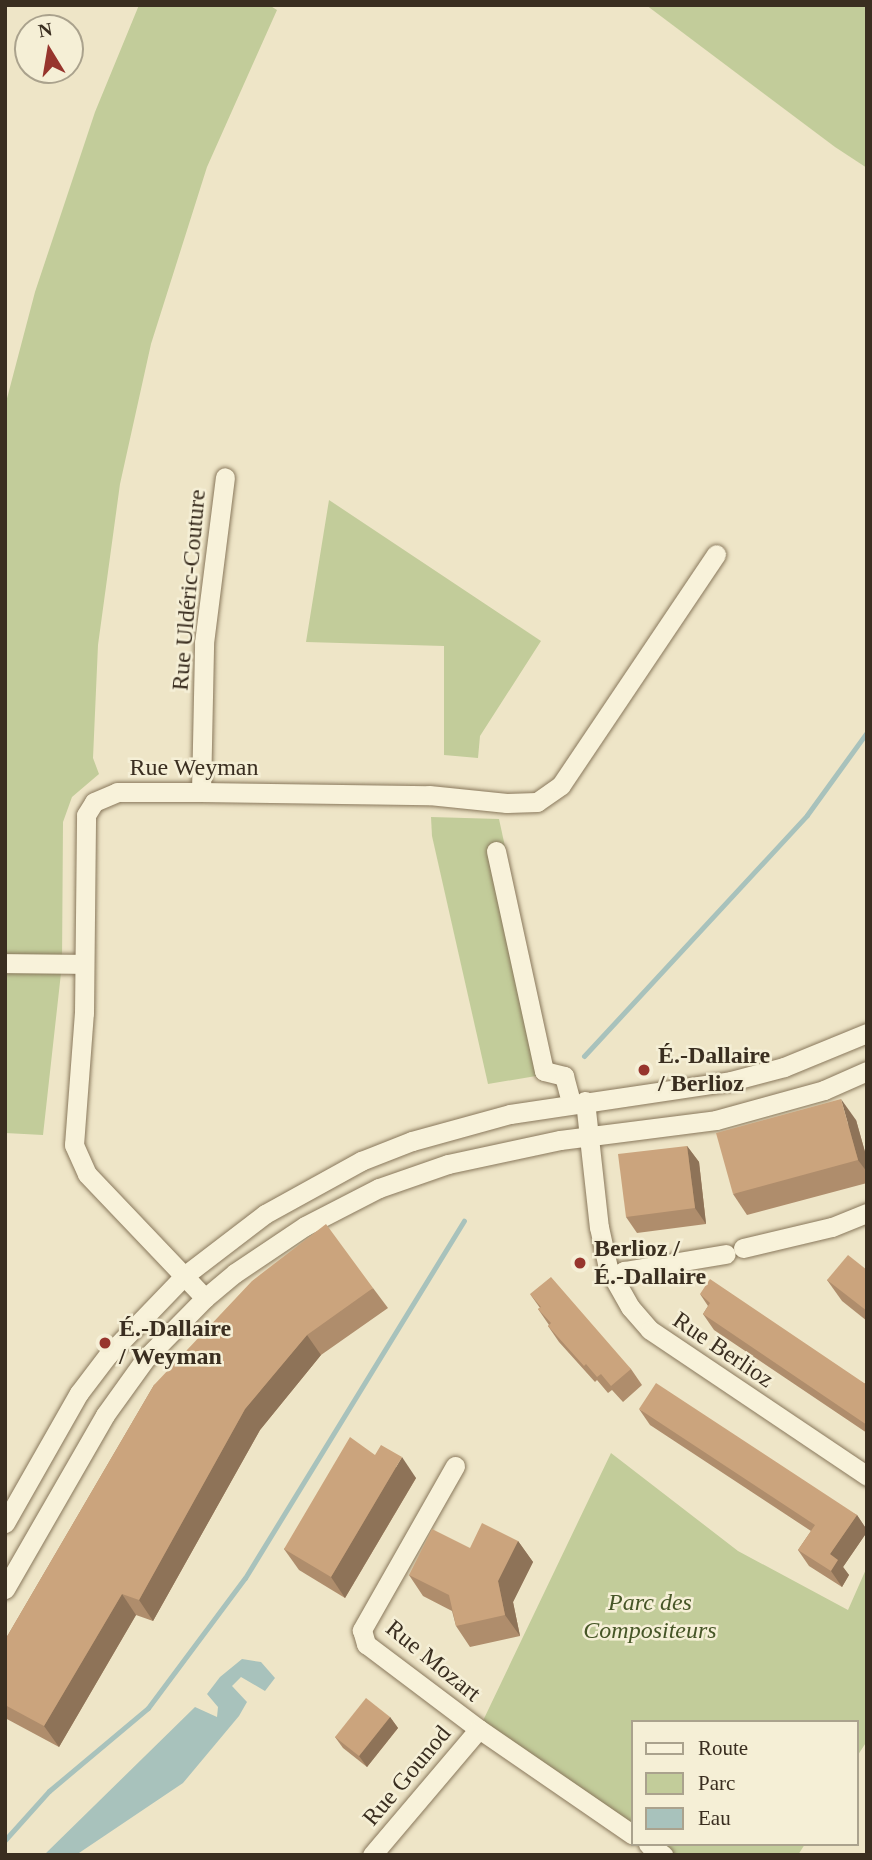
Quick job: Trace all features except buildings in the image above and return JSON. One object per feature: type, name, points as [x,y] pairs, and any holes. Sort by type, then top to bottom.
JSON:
[{"type":"street","name":"Rue Uldéric-Couture","points":[[201,792],[204,643],[225,477]]},
{"type":"street","name":"Rue Weyman","points":[[205,1298],[97,1186],[79,1161],[74,1125],[83,1013],[86,815],[94,802],[117,792],[201,792],[429,795],[507,803],[537,802],[561,785],[716,554]]},
{"type":"street","name":"Rue Berlioz","points":[[496,851],[544,1071],[564,1076],[578,1102],[589,1136],[599,1227],[613,1276],[630,1307],[650,1330],[867,1476]]},
{"type":"street","points":[[5,963],[84,964]]},
{"type":"street","points":[[5,1523],[79,1393],[130,1330],[184,1276],[265,1213],[361,1161],[478,1122],[578,1102],[731,1081],[794,1064],[867,1033]]},
{"type":"street","points":[[5,1589],[114,1401],[146,1358],[205,1298],[285,1238],[379,1188],[474,1157],[589,1136],[716,1120],[824,1090],[867,1071]]},
{"type":"street","points":[[613,1276],[624,1271],[735,1251],[832,1227],[867,1213]]},
{"type":"street","name":"Rue Mozart","points":[[455,1466],[362,1630],[366,1644],[479,1729],[630,1833]]},
{"type":"street","name":"Rue Gounod","points":[[372,1855],[479,1729]]},
{"type":"green space","points":[[139,5],[269,5],[277,10],[207,167],[151,344],[120,484],[98,645],[93,758],[99,774],[72,797],[63,822],[62,964],[43,1135],[5,1133],[5,406],[35,292],[95,112]]},
{"type":"green space","points":[[646,5],[867,5],[867,168],[835,147]]},
{"type":"green space","points":[[329,500],[541,641],[480,736],[478,758],[444,755],[444,646],[306,642]]},
{"type":"green space","points":[[431,817],[499,819],[554,1073],[488,1084],[432,836]]},
{"type":"green space","name":"Parc des Compositeurs","points":[[611,1453],[738,1551],[848,1610],[867,1567],[867,1741],[858,1755],[858,1720],[630,1720],[630,1833],[479,1729]]},
{"type":"green space","points":[[651,1846],[804,1846],[798,1855],[663,1855]]},
{"type":"water","points":[[242,1659],[261,1662],[275,1678],[265,1691],[241,1677],[232,1686],[247,1702],[239,1716],[183,1783],[76,1855],[44,1855],[195,1707],[217,1717],[218,1707],[207,1694],[220,1677]]},
{"type":"waterway","points":[[584,1056],[807,815],[867,732]]},
{"type":"waterway","points":[[5,1840],[49,1791],[148,1708],[245,1578],[464,1221]]},
{"type":"place","name":"É.-Dallaire / Berlioz","points":[[644,1070]]},
{"type":"place","name":"Berlioz / É.-Dallaire","points":[[580,1263]]},
{"type":"place","name":"É.-Dallaire / Weyman","points":[[105,1343]]}]
